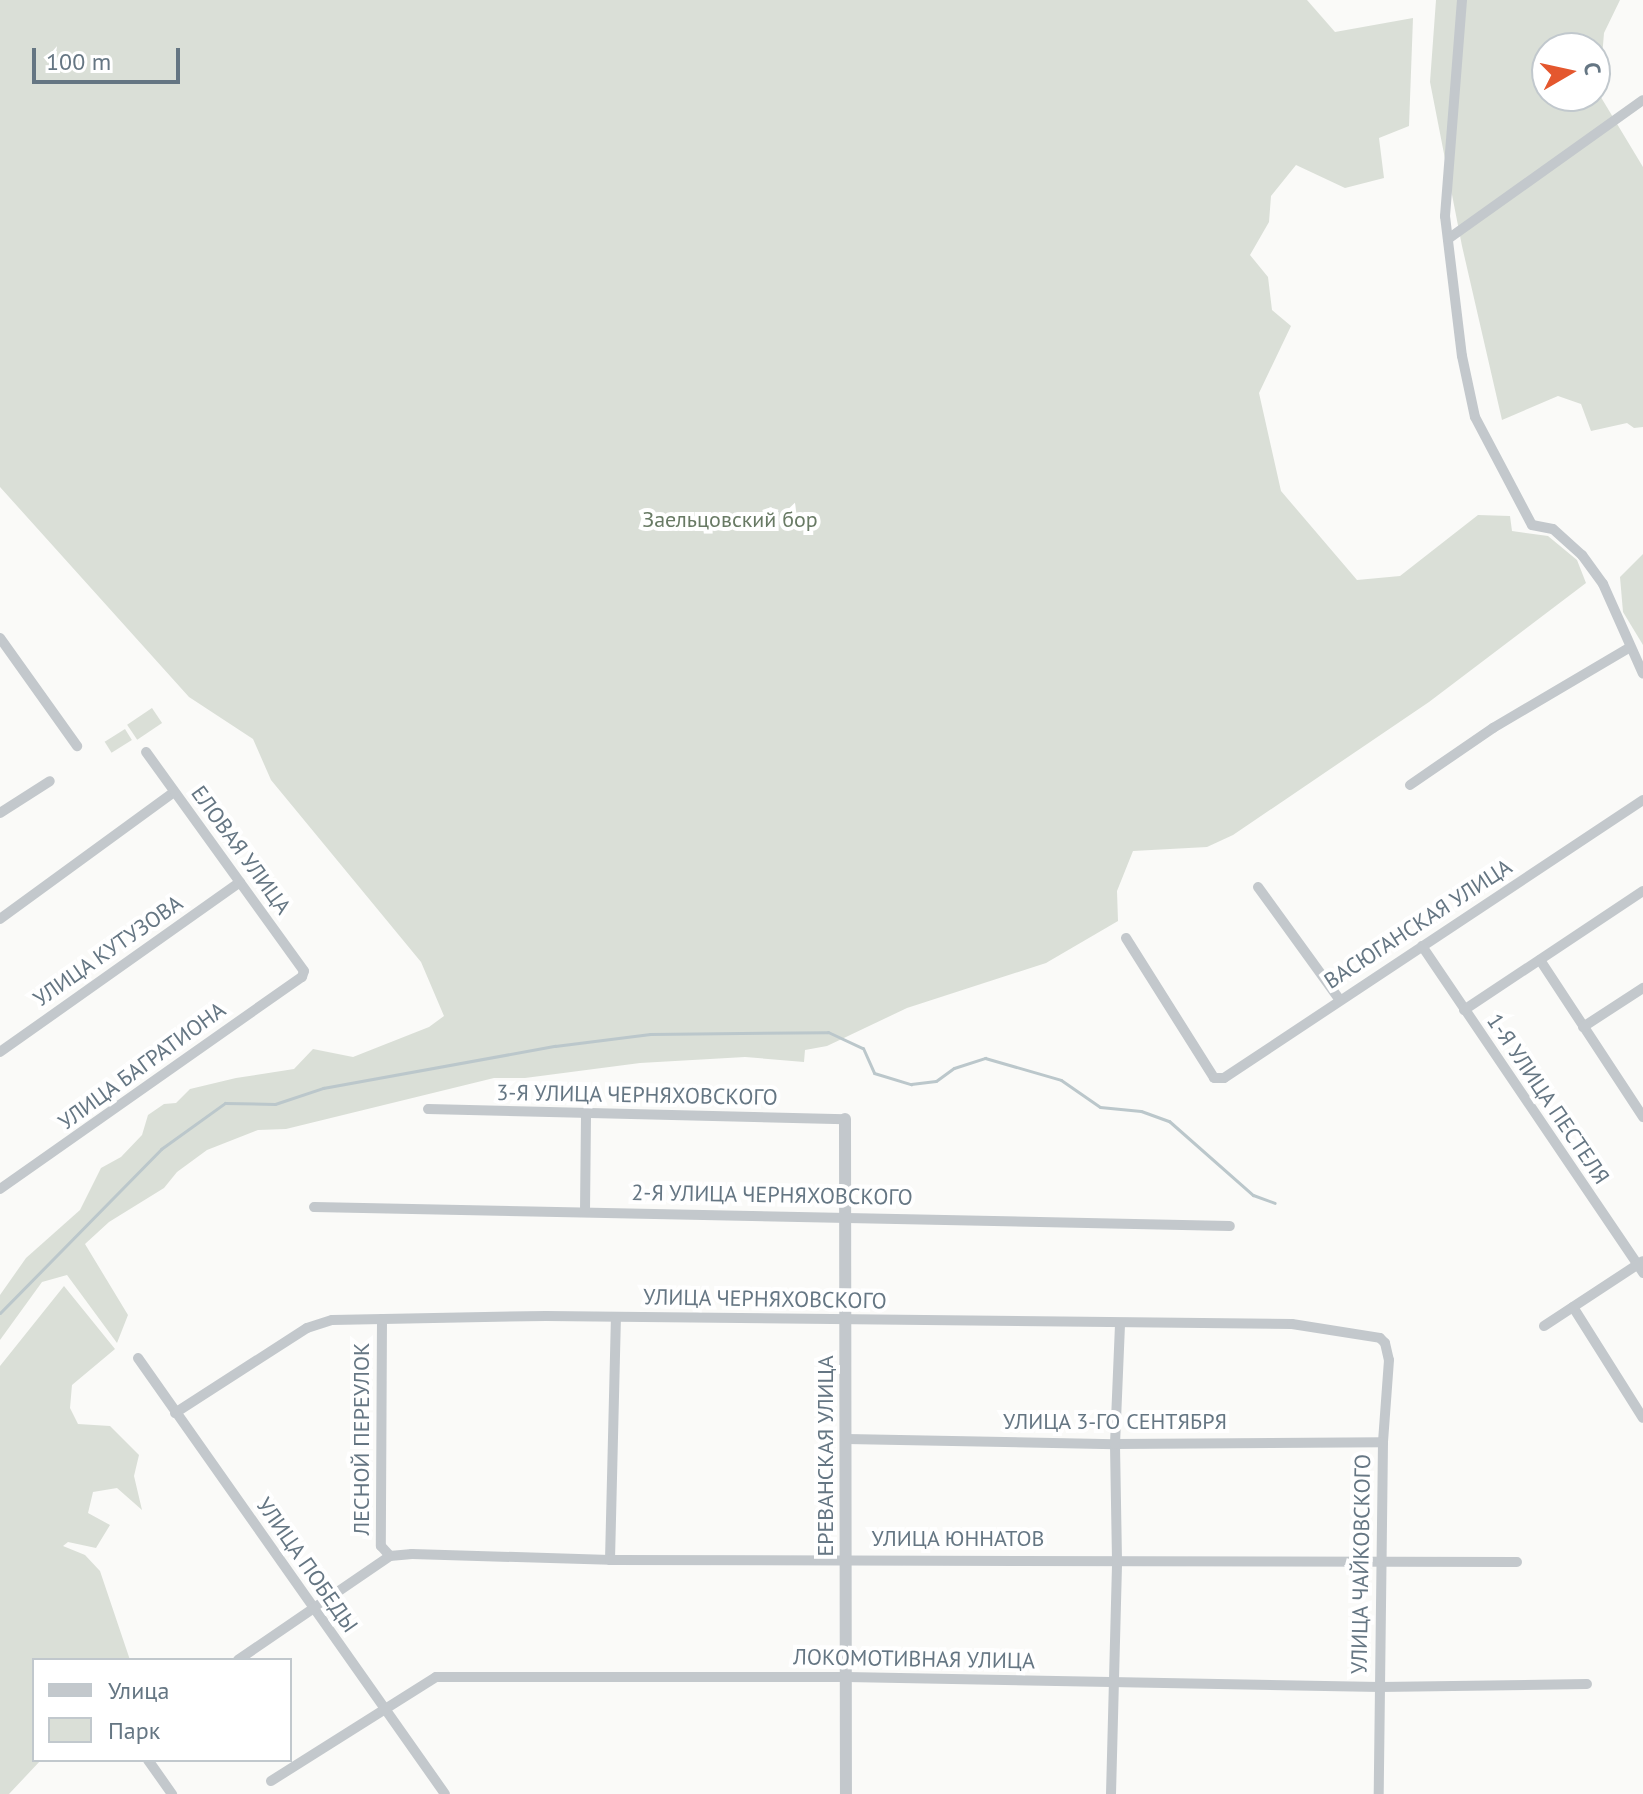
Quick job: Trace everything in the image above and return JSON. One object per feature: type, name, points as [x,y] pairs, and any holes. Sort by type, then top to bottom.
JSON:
[{"type":"street","points":[[1462,0],[1445,216],[1462,356],[1475,417],[1532,525],[1553,529],[1582,555],[1603,584],[1643,674]]},
{"type":"street","points":[[1448,239],[1643,100]]},
{"type":"street","points":[[0,638],[77,746]]},
{"type":"street","points":[[1410,785],[1493,728],[1629,648]]},
{"type":"street","name":"ЕЛОВАЯ УЛИЦА","points":[[146,752],[304,971]]},
{"type":"street","points":[[0,813],[50,781]]},
{"type":"street","points":[[0,919],[174,792]]},
{"type":"street","name":"ВАСЮГАНСКАЯ УЛИЦА","points":[[1126,938],[1214,1078],[1224,1078],[1643,800]]},
{"type":"street","name":"УЛИЦА КУТУЗОВА","points":[[0,1052],[240,882]]},
{"type":"street","points":[[1258,887],[1339,999]]},
{"type":"street","points":[[1464,1010],[1643,891]]},
{"type":"street","name":"1-Я УЛИЦА ПЕСТЕЛЯ","points":[[1422,946],[1641,1266]]},
{"type":"street","points":[[1540,960],[1643,1117]]},
{"type":"street","name":"УЛИЦА БАГРАТИОНА","points":[[0,1189],[302,977],[304,971]]},
{"type":"street","points":[[1583,1027],[1643,988]]},
{"type":"street","name":"3-Я УЛИЦА ЧЕРНЯХОВСКОГО","points":[[428,1109],[845,1119]]},
{"type":"street","points":[[585,1211],[586,1115]]},
{"type":"street","name":"ЕРЕВАНСКАЯ УЛИЦА","points":[[845,1119],[846,1794]]},
{"type":"street","name":"2-Я УЛИЦА ЧЕРНЯХОВСКОГО","points":[[314,1207],[846,1215],[1230,1226]]},
{"type":"street","points":[[1544,1326],[1641,1266]]},
{"type":"street","points":[[1573,1307],[1643,1418]]},
{"type":"street","points":[[610,1560],[616,1317]]},
{"type":"street","name":"УЛИЦА ЧЕРНЯХОВСКОГО","points":[[175,1413],[307,1328],[332,1320],[616,1317],[1292,1324],[1380,1338]]},
{"type":"street","name":"ЛЕСНОЙ ПЕРЕУЛОК","points":[[382,1319],[381,1546],[390,1556]]},
{"type":"street","points":[[1111,1794],[1117,1560],[1115,1444],[1120,1324]]},
{"type":"street","name":"УЛИЦА ЧАЙКОВСКОГО","points":[[1379,1794],[1383,1442],[1389,1360],[1380,1338]]},
{"type":"street","name":"УЛИЦА ПОБЕДЫ","points":[[138,1358],[313,1611],[385,1706],[445,1794]]},
{"type":"street","name":"УЛИЦА 3-ГО СЕНТЯБРЯ","points":[[847,1439],[1115,1444],[1383,1442]]},
{"type":"street","points":[[241,1658],[390,1556]]},
{"type":"street","name":"УЛИЦА ЮННАТОВ","points":[[390,1556],[610,1560],[1517,1562]]},
{"type":"street","name":"ЛОКОМОТИВНАЯ УЛИЦА","points":[[271,1781],[385,1706],[436,1677],[847,1677],[1380,1687],[1587,1684]]},
{"type":"street","points":[[149,1762],[172,1794]]},
{"type":"green space","name":"Заельцовский бор","points":[[0,0],[1307,0],[1335,32],[1413,18],[1409,126],[1379,138],[1384,178],[1345,188],[1296,165],[1271,196],[1269,222],[1250,255],[1268,277],[1272,310],[1291,326],[1259,393],[1281,491],[1357,580],[1400,576],[1478,515],[1510,516],[1512,531],[1548,536],[1577,560],[1586,583],[1429,702],[1233,835],[1207,847],[1133,851],[1117,891],[1118,921],[1046,963],[907,1008],[827,1046],[805,1050],[804,1062],[745,1057],[640,1063],[525,1078],[494,1078],[286,1129],[258,1130],[207,1150],[177,1172],[164,1188],[109,1222],[85,1244],[128,1315],[117,1343],[67,1275],[42,1282],[0,1340],[0,1295],[26,1258],[80,1210],[101,1168],[121,1157],[142,1135],[148,1115],[164,1104],[176,1103],[190,1089],[294,1069],[313,1049],[353,1057],[429,1027],[444,1016],[421,962],[271,780],[253,739],[189,697],[0,487]]},
{"type":"green space","points":[[1436,0],[1620,0],[1604,32],[1531,32],[1531,112],[1610,112],[1643,167],[1643,427],[1634,428],[1627,423],[1591,431],[1581,404],[1558,396],[1502,420],[1462,246],[1430,82]]},
{"type":"green space","points":[[1643,554],[1643,645],[1623,612],[1620,577]]},
{"type":"green space","points":[[152,708],[162,723],[137,740],[127,725]]},
{"type":"green space","points":[[125,729],[132,740],[112,753],[105,742]]},
{"type":"green space","points":[[64,1286],[115,1349],[72,1385],[70,1408],[78,1424],[110,1426],[139,1455],[134,1476],[142,1510],[117,1488],[93,1492],[88,1513],[110,1525],[96,1548],[68,1542],[63,1546],[85,1555],[100,1571],[129,1658],[32,1658],[32,1762],[39,1762],[9,1794],[0,1794],[0,1366]]},
{"type":"waterway","points":[[0,1313],[161,1149],[225,1103],[275,1104],[323,1088],[555,1046],[650,1034],[828,1032],[863,1048],[874,1073],[911,1084],[936,1081],[954,1068],[985,1058],[1061,1080],[1100,1107],[1141,1111],[1169,1121],[1253,1195],[1275,1203]]}]
